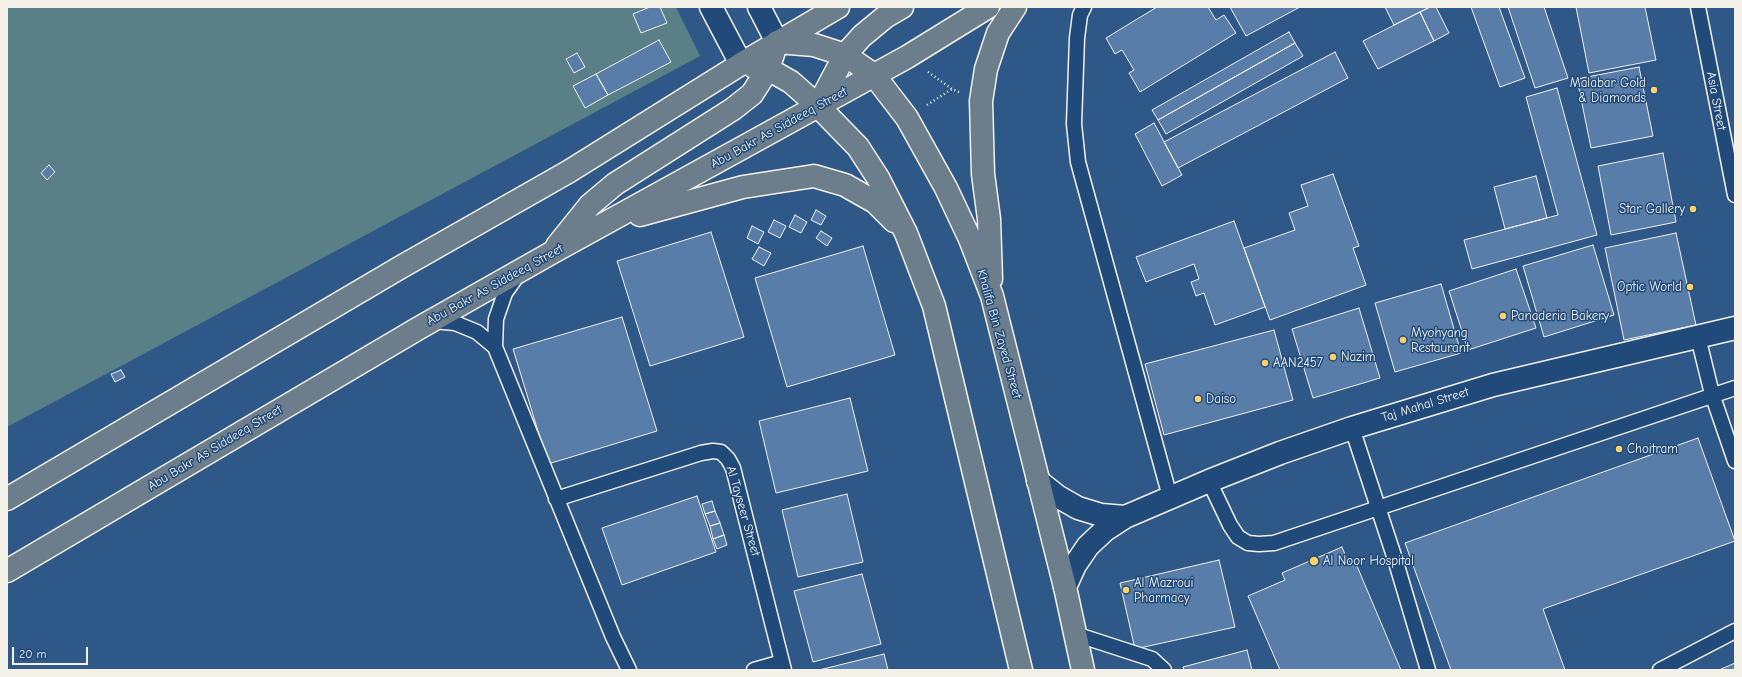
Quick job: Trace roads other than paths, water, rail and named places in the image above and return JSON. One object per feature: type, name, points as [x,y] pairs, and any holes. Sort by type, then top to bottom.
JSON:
[{"type":"main road","points":[[7,499],[400,267],[568,172],[741,64],[838,7]]},
{"type":"main road","points":[[818,106],[845,55],[862,36],[885,17],[902,7]]},
{"type":"main road","name":"Abu Bakr As Siddeeq Street","points":[[7,571],[432,320],[907,57],[988,7]]},
{"type":"main road","points":[[992,296],[991,247],[983,174],[982,101],[986,68],[998,33],[1015,7]]},
{"type":"main road","points":[[553,252],[590,205],[615,184],[733,109],[752,94],[768,69],[777,42]]},
{"type":"main road","name":"Khalifa Bin Zayed Street","points":[[777,42],[814,46],[845,55],[874,75],[907,118],[946,188],[970,239],[992,296],[1065,586],[1083,670]]},
{"type":"main road","points":[[741,64],[768,69],[791,82],[818,106],[858,147],[878,178],[906,233],[934,306],[1021,670]]},
{"type":"main road","points":[[601,227],[698,198],[743,187],[814,176],[845,185],[875,202],[906,233]]},
{"type":"street","points":[[712,7],[741,64]]},
{"type":"street","points":[[759,7],[777,42]]},
{"type":"street","name":"Taj Mahal Street","points":[[1065,586],[1075,565],[1088,546],[1105,530],[1125,517],[1209,481],[1352,428],[1494,385],[1735,328]]},
{"type":"street","name":"Taj Mahal Street","points":[[1038,481],[1057,496],[1078,508],[1101,515],[1125,517]]},
{"type":"lane","points":[[1084,7],[1080,15],[1077,38],[1074,116],[1078,162],[1170,497]]},
{"type":"lane","name":"Asia Street","points":[[1698,7],[1735,195]]},
{"type":"lane","points":[[520,271],[505,294],[496,320],[495,347],[613,637],[629,670]]},
{"type":"lane","points":[[432,320],[455,323],[477,332],[495,347]]},
{"type":"lane","points":[[1698,337],[1712,394],[1735,461]]},
{"type":"lane","points":[[1209,481],[1230,525],[1238,536],[1248,543],[1274,543],[1712,394],[1735,388]]},
{"type":"lane","points":[[1352,428],[1398,566],[1428,670]]},
{"type":"lane","name":"Al Tayseer Street","points":[[556,499],[701,453],[713,450],[721,452],[728,459],[733,468],[783,666]]},
{"type":"lane","points":[[1660,670],[1735,631]]},
{"type":"lane","points":[[1075,634],[1152,660],[1164,670]]},
{"type":"lane","points":[[754,670],[783,666]]},
{"type":"place","name":"Malabar Gold & Diamonds","points":[[1654,90]]},
{"type":"place","name":"Star Gallery","points":[[1693,209]]},
{"type":"place","name":"Optic World","points":[[1690,287]]},
{"type":"place","name":"Panaderia Bakery","points":[[1503,316]]},
{"type":"place","name":"Myohyang Restaurant","points":[[1403,340]]},
{"type":"place","name":"Nazim","points":[[1333,357]]},
{"type":"place","name":"AAN2457","points":[[1265,363]]},
{"type":"place","name":"Daiso","points":[[1198,399]]},
{"type":"place","name":"Choitram","points":[[1619,449]]},
{"type":"place","name":"Al Noor Hospital","points":[[1314,561]]},
{"type":"place","name":"Al Mazroui Pharmacy","points":[[1126,590]]}]
